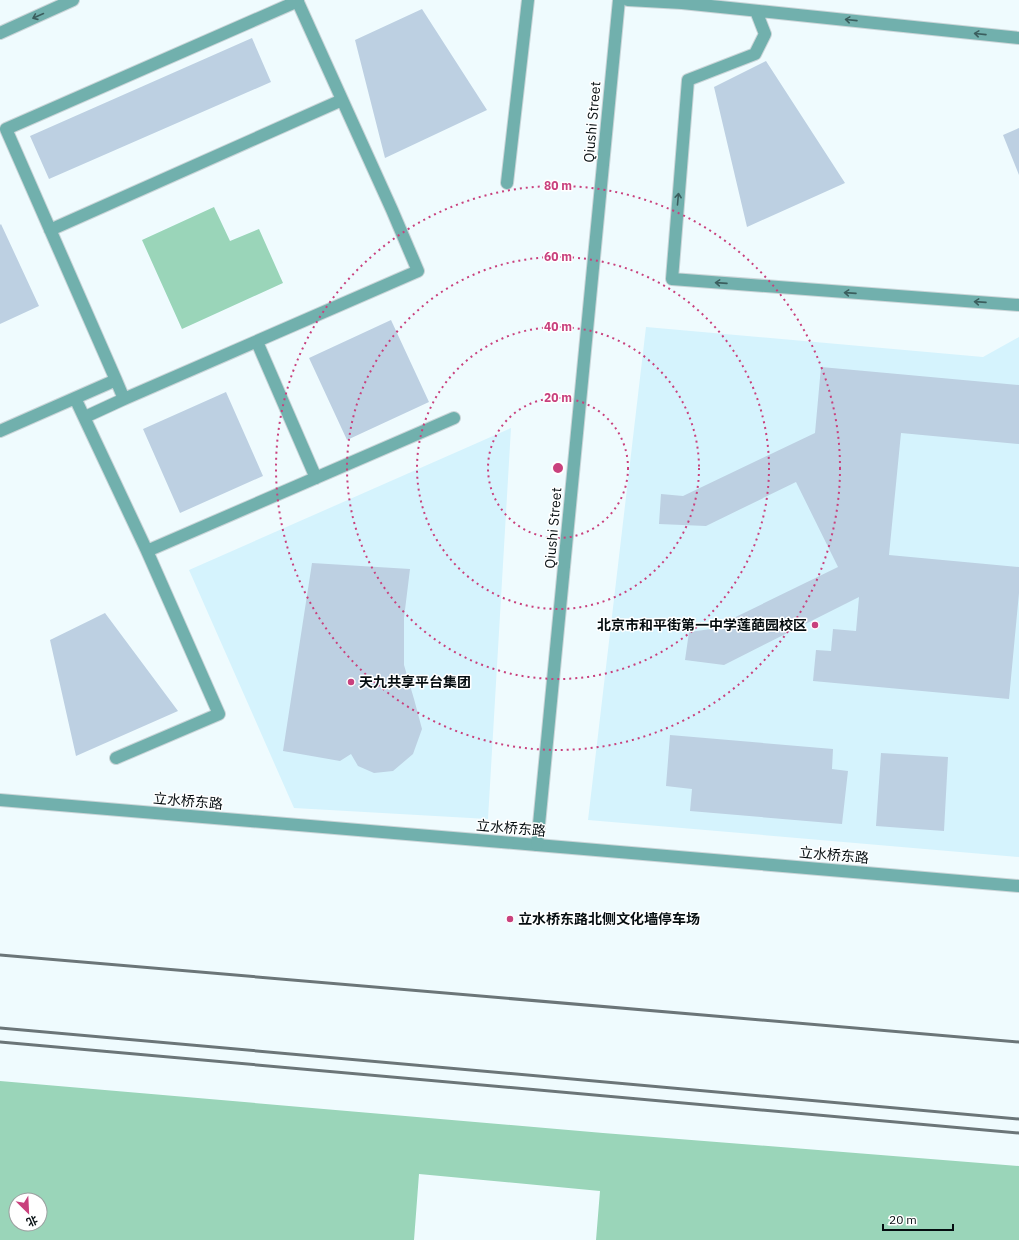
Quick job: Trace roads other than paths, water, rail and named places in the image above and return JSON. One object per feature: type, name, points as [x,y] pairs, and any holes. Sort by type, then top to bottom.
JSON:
[{"type":"street","points":[[0,33],[73,0]]},
{"type":"street","points":[[507,183],[528,0]]},
{"type":"street","name":"Qiushi Street","points":[[537,845],[619,0]]},
{"type":"street","points":[[628,0],[734,4],[756,11],[1019,38]]},
{"type":"street","points":[[85,417],[418,271],[392,210],[297,1],[6,129],[124,399]]},
{"type":"street","points":[[756,11],[765,34],[755,54],[688,80],[672,279],[1019,305]]},
{"type":"street","points":[[50,230],[342,100]]},
{"type":"street","points":[[257,342],[316,478]]},
{"type":"street","points":[[0,431],[116,380]]},
{"type":"street","points":[[75,398],[147,551],[219,714],[116,758]]},
{"type":"street","points":[[147,551],[454,418]]},
{"type":"street","name":"立水桥东路","points":[[0,800],[1019,886]]},
{"type":"railway","points":[[0,955],[1019,1042]]},
{"type":"railway","points":[[0,1028],[1019,1119]]},
{"type":"railway","points":[[0,1042],[1019,1133]]},
{"type":"place","name":"北京市和平街第一中学莲葩园校区","points":[[815,625]]},
{"type":"place","name":"天九共享平台集团","points":[[351,682]]},
{"type":"place","name":"立水桥东路北侧文化墙停车场","points":[[510,919]]}]
